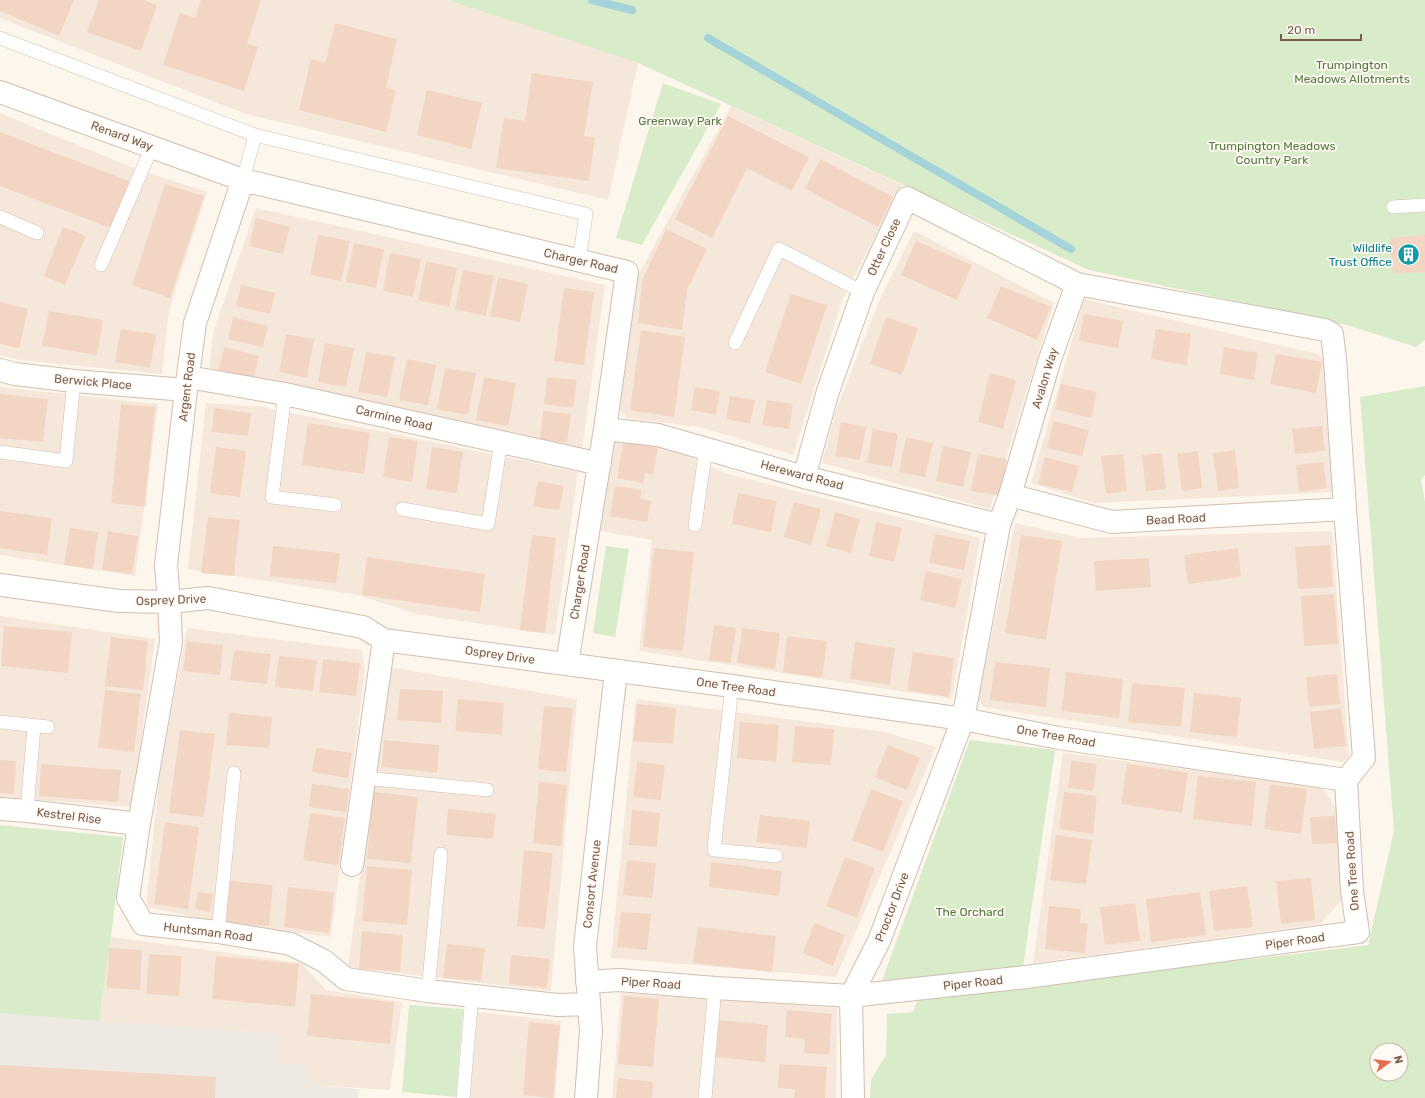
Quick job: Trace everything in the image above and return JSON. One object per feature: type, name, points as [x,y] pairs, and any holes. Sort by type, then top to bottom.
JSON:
[{"type":"street","name":"Renard Way","points":[[0,92],[243,180]]},
{"type":"street","name":"Charger Road","points":[[243,180],[627,272],[606,429],[567,664]]},
{"type":"street","name":"Argent Road","points":[[169,602],[166,565],[195,323],[243,180]]},
{"type":"street","name":"Otter Close","points":[[804,477],[828,391],[863,292],[907,198],[1077,284]]},
{"type":"street","points":[[1077,284],[1325,330],[1332,334],[1364,758],[1346,780]]},
{"type":"street","name":"Avalon Way","points":[[963,719],[999,525],[1010,495],[1050,359],[1077,284]]},
{"type":"street","name":"Berwick Place","points":[[0,370],[15,374],[74,380],[187,384]]},
{"type":"street","name":"Carmine Road","points":[[187,384],[285,394],[600,464]]},
{"type":"street","name":"Hereward Road","points":[[606,429],[658,435],[804,477],[999,525]]},
{"type":"street","name":"Bead Road","points":[[1010,495],[1112,522],[1345,509]]},
{"type":"street","name":"Osprey Drive","points":[[0,585],[119,601],[169,602],[208,598],[363,627],[384,640],[616,671]]},
{"type":"street","name":"Huntsman Road","points":[[169,602],[171,642],[139,824],[128,898],[143,924],[218,932],[291,944],[324,961],[346,979],[558,1005],[589,1004]]},
{"type":"street","points":[[352,864],[384,640]]},
{"type":"street","name":"One Tree Road","points":[[616,671],[963,719],[1059,738],[1346,780],[1352,890],[1358,932]]},
{"type":"street","name":"Consort Avenue","points":[[586,1098],[591,1031],[585,946],[616,671]]},
{"type":"street","name":"Proctor Drive","points":[[853,1098],[851,996],[879,942],[963,719]]},
{"type":"street","name":"Kestrel Rise","points":[[0,809],[139,824]]},
{"type":"street","name":"Piper Road","points":[[587,982],[619,980],[715,988],[851,996],[1026,977],[1358,932]]},
{"type":"lane","points":[[0,38],[255,135],[586,214],[579,261]]},
{"type":"lane","points":[[243,180],[255,135]]},
{"type":"lane","points":[[101,265],[152,147]]},
{"type":"lane","points":[[1393,207],[1425,205]]},
{"type":"lane","points":[[0,217],[37,233]]},
{"type":"lane","points":[[735,343],[779,249],[863,292]]},
{"type":"lane","points":[[0,452],[66,461],[74,380]]},
{"type":"lane","points":[[285,394],[272,497],[335,505]]},
{"type":"lane","points":[[402,509],[488,524],[501,442]]},
{"type":"lane","points":[[695,525],[706,448]]},
{"type":"lane","points":[[732,686],[714,850],[776,856]]},
{"type":"lane","points":[[0,722],[48,727]]},
{"type":"lane","points":[[27,811],[34,726]]},
{"type":"lane","points":[[218,932],[234,773]]},
{"type":"lane","points":[[364,778],[487,790]]},
{"type":"lane","points":[[428,990],[441,854]]},
{"type":"lane","points":[[705,1098],[715,988]]},
{"type":"lane","points":[[463,1098],[472,995]]},
{"type":"shaded area","points":[[0,0],[447,0],[638,63],[608,200],[246,114],[0,18]]},
{"type":"shaded area","points":[[731,106],[902,185],[843,298],[793,455],[700,427],[627,418],[617,406],[636,279]]},
{"type":"shaded area","points":[[0,113],[131,167],[207,192],[169,310],[162,374],[19,360],[0,355]]},
{"type":"shaded area","points":[[256,208],[605,285],[582,448],[270,382],[209,371],[213,333]]},
{"type":"shaded area","points":[[914,231],[1054,303],[990,509],[822,463],[835,413],[879,301]]},
{"type":"shaded area","points":[[1084,299],[1317,354],[1327,362],[1336,492],[1094,503],[1031,483]]},
{"type":"shaded area","points":[[0,387],[158,404],[135,576],[0,555]]},
{"type":"shaded area","points":[[206,403],[263,407],[578,472],[555,635],[416,614],[358,595],[188,569]]},
{"type":"shaded area","points":[[621,438],[669,447],[725,473],[980,538],[952,699],[639,651],[652,540],[599,531],[612,445]]},
{"type":"shaded area","points":[[1015,523],[1081,538],[1332,531],[1349,756],[1343,762],[984,707],[978,699]]},
{"type":"shaded area","points":[[0,616],[155,639],[132,807],[0,797]]},
{"type":"shaded area","points":[[187,628],[361,650],[365,670],[331,937],[226,924],[146,907],[159,778]]},
{"type":"shaded area","points":[[388,667],[577,699],[551,991],[348,967]]},
{"type":"shaded area","points":[[636,699],[885,732],[936,747],[836,977],[611,958]]},
{"type":"shaded area","points":[[1063,753],[1322,787],[1337,810],[1341,901],[1320,924],[1033,963]]},
{"type":"shaded area","points":[[111,937],[301,963],[326,990],[402,1002],[390,1090],[311,1085],[277,1062],[280,1034],[99,1021]]},
{"type":"shaded area","points":[[621,993],[837,1008],[836,1098],[612,1098]]},
{"type":"shaded area","points":[[477,1012],[561,1021],[555,1098],[470,1098]]},
{"type":"shaded area","points":[[0,1013],[280,1034],[278,1062],[304,1065],[311,1085],[359,1089],[358,1098],[0,1098]]},
{"type":"green space","name":"Trumpington Meadows Country Park","points":[[447,0],[1425,0],[1425,340],[1416,347],[1347,325],[1089,270],[638,63]]},
{"type":"green space","name":"Greenway Park","points":[[663,83],[721,104],[642,245],[616,238]]},
{"type":"green space","points":[[1425,386],[1425,475],[1421,480],[1425,502],[1425,1098],[870,1098],[871,1080],[886,1055],[887,1014],[913,1012],[918,999],[1106,970],[1253,959],[1368,945],[1394,831],[1360,397]]},
{"type":"green space","points":[[606,546],[629,549],[615,637],[593,633]]},
{"type":"green space","name":"The Orchard","points":[[970,740],[1055,750],[1023,967],[880,986]]},
{"type":"green space","points":[[0,825],[123,837],[99,1021],[0,1013]]},
{"type":"green space","points":[[409,1005],[463,1009],[456,1097],[402,1092]]},
{"type":"building","points":[[0,0],[74,0],[59,36],[0,11]]},
{"type":"building","points":[[99,0],[144,0],[157,5],[141,51],[87,32]]},
{"type":"building","points":[[201,0],[261,0],[247,44],[258,47],[244,91],[163,65],[180,13],[195,18]]},
{"type":"building","points":[[335,23],[397,39],[386,88],[396,90],[386,132],[299,110],[311,59],[325,63]]},
{"type":"building","points":[[532,73],[593,82],[584,136],[595,137],[589,181],[496,168],[504,118],[525,121]]},
{"type":"building","points":[[427,90],[482,103],[471,149],[417,135]]},
{"type":"building","points":[[728,116],[809,157],[792,191],[747,168],[712,238],[675,219]]},
{"type":"building","points":[[0,132],[129,181],[111,228],[0,186]]},
{"type":"building","points":[[820,159],[893,197],[878,227],[805,189]]},
{"type":"building","points":[[165,184],[204,196],[170,298],[132,285]]},
{"type":"building","points":[[256,218],[290,227],[283,254],[249,246]]},
{"type":"building","points":[[63,227],[86,236],[65,285],[44,276]]},
{"type":"building","points":[[666,229],[707,249],[687,290],[682,330],[638,323],[642,281]]},
{"type":"building","points":[[318,235],[350,241],[341,281],[310,275]]},
{"type":"building","name":"Wildlife Trust Office","points":[[1425,235],[1425,272],[1393,274],[1390,238]]},
{"type":"building","points":[[916,241],[972,265],[957,300],[901,275]]},
{"type":"building","points":[[354,243],[384,249],[376,288],[346,282]]},
{"type":"building","points":[[390,253],[421,259],[413,297],[383,291]]},
{"type":"building","points":[[426,261],[457,268],[449,307],[418,300]]},
{"type":"building","points":[[463,270],[494,276],[486,316],[455,309]]},
{"type":"building","points":[[498,277],[528,284],[520,322],[490,316]]},
{"type":"building","points":[[241,285],[275,293],[270,314],[236,306]]},
{"type":"building","points":[[1001,286],[1051,307],[1037,340],[987,318]]},
{"type":"building","points":[[564,288],[594,292],[584,365],[554,361]]},
{"type":"building","points":[[791,294],[827,305],[801,384],[765,372]]},
{"type":"building","points":[[0,302],[28,309],[19,348],[0,344]]},
{"type":"building","points":[[49,311],[103,320],[97,355],[42,346]]},
{"type":"building","points":[[1084,314],[1123,321],[1118,348],[1079,341]]},
{"type":"building","points":[[233,317],[268,326],[263,347],[228,339]]},
{"type":"building","points":[[886,317],[918,328],[902,375],[870,364]]},
{"type":"building","points":[[121,329],[156,334],[150,368],[115,362]]},
{"type":"building","points":[[1156,329],[1191,334],[1187,365],[1151,359]]},
{"type":"building","points":[[641,330],[685,337],[674,417],[630,410]]},
{"type":"building","points":[[286,334],[314,339],[307,378],[279,372]]},
{"type":"building","points":[[325,343],[354,348],[346,387],[318,382]]},
{"type":"building","points":[[224,347],[259,356],[253,379],[218,370]]},
{"type":"building","points":[[1224,347],[1258,353],[1254,380],[1220,374]]},
{"type":"building","points":[[366,352],[395,357],[387,397],[358,392]]},
{"type":"building","points":[[1276,354],[1322,362],[1316,393],[1270,384]]},
{"type":"building","points":[[407,359],[436,365],[428,405],[399,400]]},
{"type":"building","points":[[445,368],[476,373],[468,415],[437,409]]},
{"type":"building","points":[[990,373],[1016,380],[1003,429],[978,422]]},
{"type":"building","points":[[484,377],[516,383],[508,426],[476,420]]},
{"type":"building","points":[[547,377],[577,380],[573,408],[544,404]]},
{"type":"building","points":[[1061,384],[1097,392],[1091,418],[1055,409]]},
{"type":"building","points":[[695,387],[720,391],[716,415],[691,410]]},
{"type":"building","points":[[0,394],[48,399],[43,442],[0,438]]},
{"type":"building","points":[[730,396],[755,400],[750,424],[726,419]]},
{"type":"building","points":[[767,400],[793,404],[789,429],[762,425]]},
{"type":"building","points":[[121,404],[155,407],[145,507],[111,503]]},
{"type":"building","points":[[214,408],[251,413],[248,436],[212,432]]},
{"type":"building","points":[[543,411],[571,414],[567,443],[540,439]]},
{"type":"building","points":[[1054,421],[1089,430],[1082,456],[1047,448]]},
{"type":"building","points":[[841,422],[866,427],[860,460],[835,456]]},
{"type":"building","points":[[308,423],[370,433],[364,474],[302,465]]},
{"type":"building","points":[[1322,426],[1325,451],[1295,454],[1292,429]]},
{"type":"building","points":[[873,429],[898,434],[892,467],[867,463]]},
{"type":"building","points":[[389,437],[418,441],[412,482],[383,477]]},
{"type":"building","points":[[906,437],[933,443],[925,477],[899,472]]},
{"type":"building","points":[[624,441],[658,447],[653,475],[645,473],[643,483],[617,478]]},
{"type":"building","points":[[943,446],[971,452],[963,487],[936,481]]},
{"type":"building","points":[[216,447],[246,451],[240,497],[210,493]]},
{"type":"building","points":[[432,447],[463,452],[457,493],[426,489]]},
{"type":"building","points":[[1235,450],[1239,488],[1218,491],[1213,453]]},
{"type":"building","points":[[1198,451],[1202,488],[1182,491],[1177,454]]},
{"type":"building","points":[[1162,453],[1166,489],[1146,491],[1142,455]]},
{"type":"building","points":[[978,454],[1007,459],[1001,496],[971,491]]},
{"type":"building","points":[[1123,454],[1127,491],[1106,494],[1101,456]]},
{"type":"building","points":[[1045,457],[1079,466],[1072,492],[1038,484]]},
{"type":"building","points":[[1323,462],[1327,488],[1299,492],[1296,465]]},
{"type":"building","points":[[538,481],[564,486],[559,510],[533,506]]},
{"type":"building","points":[[615,486],[642,490],[640,499],[651,501],[647,522],[610,516]]},
{"type":"building","points":[[738,493],[777,501],[771,532],[732,524]]},
{"type":"building","points":[[794,502],[821,509],[811,545],[784,537]]},
{"type":"building","points":[[0,511],[52,518],[47,555],[0,548]]},
{"type":"building","points":[[835,512],[860,519],[851,553],[826,546]]},
{"type":"building","points":[[208,517],[240,520],[234,576],[201,573]]},
{"type":"building","points":[[876,522],[902,528],[894,562],[869,556]]},
{"type":"building","points":[[70,528],[98,532],[93,569],[64,565]]},
{"type":"building","points":[[108,531],[138,536],[132,574],[102,570]]},
{"type":"building","points":[[935,534],[970,541],[964,570],[929,563]]},
{"type":"building","points":[[532,535],[556,538],[545,633],[520,630]]},
{"type":"building","points":[[1021,535],[1062,541],[1046,640],[1005,633]]},
{"type":"building","points":[[1330,545],[1333,587],[1298,589],[1295,547]]},
{"type":"building","points":[[273,546],[340,553],[336,583],[270,576]]},
{"type":"building","points":[[654,548],[694,552],[683,651],[643,647]]},
{"type":"building","points":[[1238,548],[1241,577],[1188,584],[1184,555]]},
{"type":"building","points":[[367,557],[485,574],[480,612],[362,595]]},
{"type":"building","points":[[1149,558],[1151,587],[1096,591],[1094,561]]},
{"type":"building","points":[[926,571],[962,579],[955,608],[920,600]]},
{"type":"building","points":[[1334,594],[1338,644],[1304,646],[1301,596]]},
{"type":"building","points":[[714,625],[736,628],[731,663],[709,660]]},
{"type":"building","points":[[4,626],[72,632],[68,673],[1,666]]},
{"type":"building","points":[[742,628],[780,633],[775,669],[737,663]]},
{"type":"building","points":[[787,636],[827,641],[822,678],[783,672]]},
{"type":"building","points":[[111,637],[148,641],[143,690],[105,686]]},
{"type":"building","points":[[187,641],[223,645],[220,675],[183,671]]},
{"type":"building","points":[[855,642],[895,648],[890,685],[850,679]]},
{"type":"building","points":[[234,650],[271,654],[267,684],[230,680]]},
{"type":"building","points":[[913,652],[954,658],[949,697],[907,690]]},
{"type":"building","points":[[279,656],[317,660],[313,691],[275,687]]},
{"type":"building","points":[[323,659],[360,663],[356,696],[319,692]]},
{"type":"building","points":[[995,662],[1050,668],[1046,707],[990,700]]},
{"type":"building","points":[[1066,672],[1123,679],[1119,718],[1062,711]]},
{"type":"building","points":[[1337,674],[1340,704],[1309,707],[1306,677]]},
{"type":"building","points":[[1132,683],[1185,688],[1181,727],[1128,722]]},
{"type":"building","points":[[400,689],[443,691],[441,723],[397,720]]},
{"type":"building","points":[[105,690],[141,694],[134,752],[98,748]]},
{"type":"building","points":[[1194,693],[1241,698],[1237,737],[1190,732]]},
{"type":"building","points":[[458,699],[504,703],[502,735],[455,731]]},
{"type":"building","points":[[637,704],[676,708],[673,744],[633,741]]},
{"type":"building","points":[[544,706],[573,708],[566,772],[538,769]]},
{"type":"building","points":[[1341,708],[1346,746],[1314,749],[1310,712]]},
{"type":"building","points":[[229,713],[272,717],[269,748],[226,745]]},
{"type":"building","points":[[740,722],[779,725],[776,762],[737,758]]},
{"type":"building","points":[[795,726],[834,729],[831,765],[792,762]]},
{"type":"building","points":[[180,730],[215,734],[204,817],[169,813]]},
{"type":"building","points":[[384,740],[439,745],[437,773],[382,767]]},
{"type":"building","points":[[888,745],[920,758],[907,790],[875,777]]},
{"type":"building","points":[[316,748],[352,753],[348,778],[312,772]]},
{"type":"building","points":[[0,760],[16,761],[14,794],[0,793]]},
{"type":"building","points":[[1071,761],[1097,764],[1093,791],[1068,788]]},
{"type":"building","points":[[637,762],[665,765],[661,800],[633,797]]},
{"type":"building","points":[[41,764],[121,770],[118,802],[39,796]]},
{"type":"building","points":[[1127,764],[1188,773],[1182,813],[1121,804]]},
{"type":"building","points":[[1198,776],[1256,782],[1252,826],[1193,819]]},
{"type":"building","points":[[539,782],[567,785],[561,846],[533,843]]},
{"type":"building","points":[[312,784],[349,789],[346,812],[309,807]]},
{"type":"building","points":[[1270,785],[1307,789],[1301,834],[1264,829]]},
{"type":"building","points":[[871,789],[903,801],[883,852],[852,840]]},
{"type":"building","points":[[373,792],[418,797],[411,863],[367,859]]},
{"type":"building","points":[[1064,792],[1097,796],[1093,834],[1059,829]]},
{"type":"building","points":[[448,809],[496,814],[493,839],[446,835]]},
{"type":"building","points":[[632,810],[660,813],[657,847],[629,845]]},
{"type":"building","points":[[310,813],[345,818],[338,865],[303,860]]},
{"type":"building","points":[[760,815],[810,821],[807,848],[756,842]]},
{"type":"building","points":[[1335,816],[1337,843],[1312,844],[1310,817]]},
{"type":"building","points":[[165,822],[199,827],[188,909],[154,904]]},
{"type":"building","points":[[1056,835],[1092,840],[1086,884],[1050,880]]},
{"type":"building","points":[[524,850],[553,853],[545,929],[517,926]]},
{"type":"building","points":[[845,857],[875,868],[857,918],[826,906]]},
{"type":"building","points":[[627,860],[656,863],[652,898],[623,895]]},
{"type":"building","points":[[711,862],[782,871],[779,896],[709,887]]},
{"type":"building","points":[[367,866],[412,870],[407,925],[362,921]]},
{"type":"building","points":[[1311,878],[1315,920],[1281,924],[1276,881]]},
{"type":"building","points":[[229,881],[273,885],[269,926],[225,922]]},
{"type":"building","points":[[1247,886],[1253,927],[1214,931],[1209,891]]},
{"type":"building","points":[[288,887],[334,892],[329,933],[284,927]]},
{"type":"building","points":[[198,892],[213,894],[210,912],[195,909]]},
{"type":"building","points":[[1200,892],[1206,935],[1151,942],[1146,899]]},
{"type":"building","points":[[1135,903],[1140,941],[1105,945],[1100,907]]},
{"type":"building","points":[[1049,906],[1081,909],[1080,923],[1088,923],[1085,953],[1045,949]]},
{"type":"building","points":[[621,912],[651,914],[647,950],[617,947]]},
{"type":"building","points":[[814,923],[845,935],[833,966],[803,953]]},
{"type":"building","points":[[698,927],[776,936],[772,972],[693,963]]},
{"type":"building","points":[[362,931],[403,935],[400,972],[359,969]]},
{"type":"building","points":[[447,944],[485,948],[481,981],[443,978]]},
{"type":"building","points":[[109,948],[142,950],[140,990],[107,988]]},
{"type":"building","points":[[149,954],[182,956],[179,996],[146,994]]},
{"type":"building","points":[[511,955],[550,959],[547,988],[509,984]]},
{"type":"building","points":[[216,956],[299,964],[295,1007],[212,999]]},
{"type":"building","points":[[311,994],[394,1002],[390,1044],[307,1036]]},
{"type":"building","points":[[624,996],[659,999],[653,1067],[618,1064]]},
{"type":"building","points":[[787,1010],[832,1014],[829,1055],[804,1053],[805,1039],[785,1037]]},
{"type":"building","points":[[719,1020],[768,1025],[765,1062],[716,1057]]},
{"type":"building","points":[[529,1022],[560,1025],[553,1098],[523,1095]]},
{"type":"building","points":[[779,1064],[827,1067],[825,1098],[794,1098],[795,1089],[778,1088]]},
{"type":"building","points":[[0,1065],[216,1077],[215,1098],[0,1098]]},
{"type":"building","points":[[618,1078],[653,1082],[652,1098],[616,1098]]},
{"type":"waterway","points":[[592,0],[632,10]]},
{"type":"waterway","points":[[708,38],[1071,249]]},
{"type":"place","name":"Wildlife Trust Office","points":[[1408,255]]},
{"type":"park label","name":"Trumpington Meadows Allotments","points":[[1352,72]]}]
